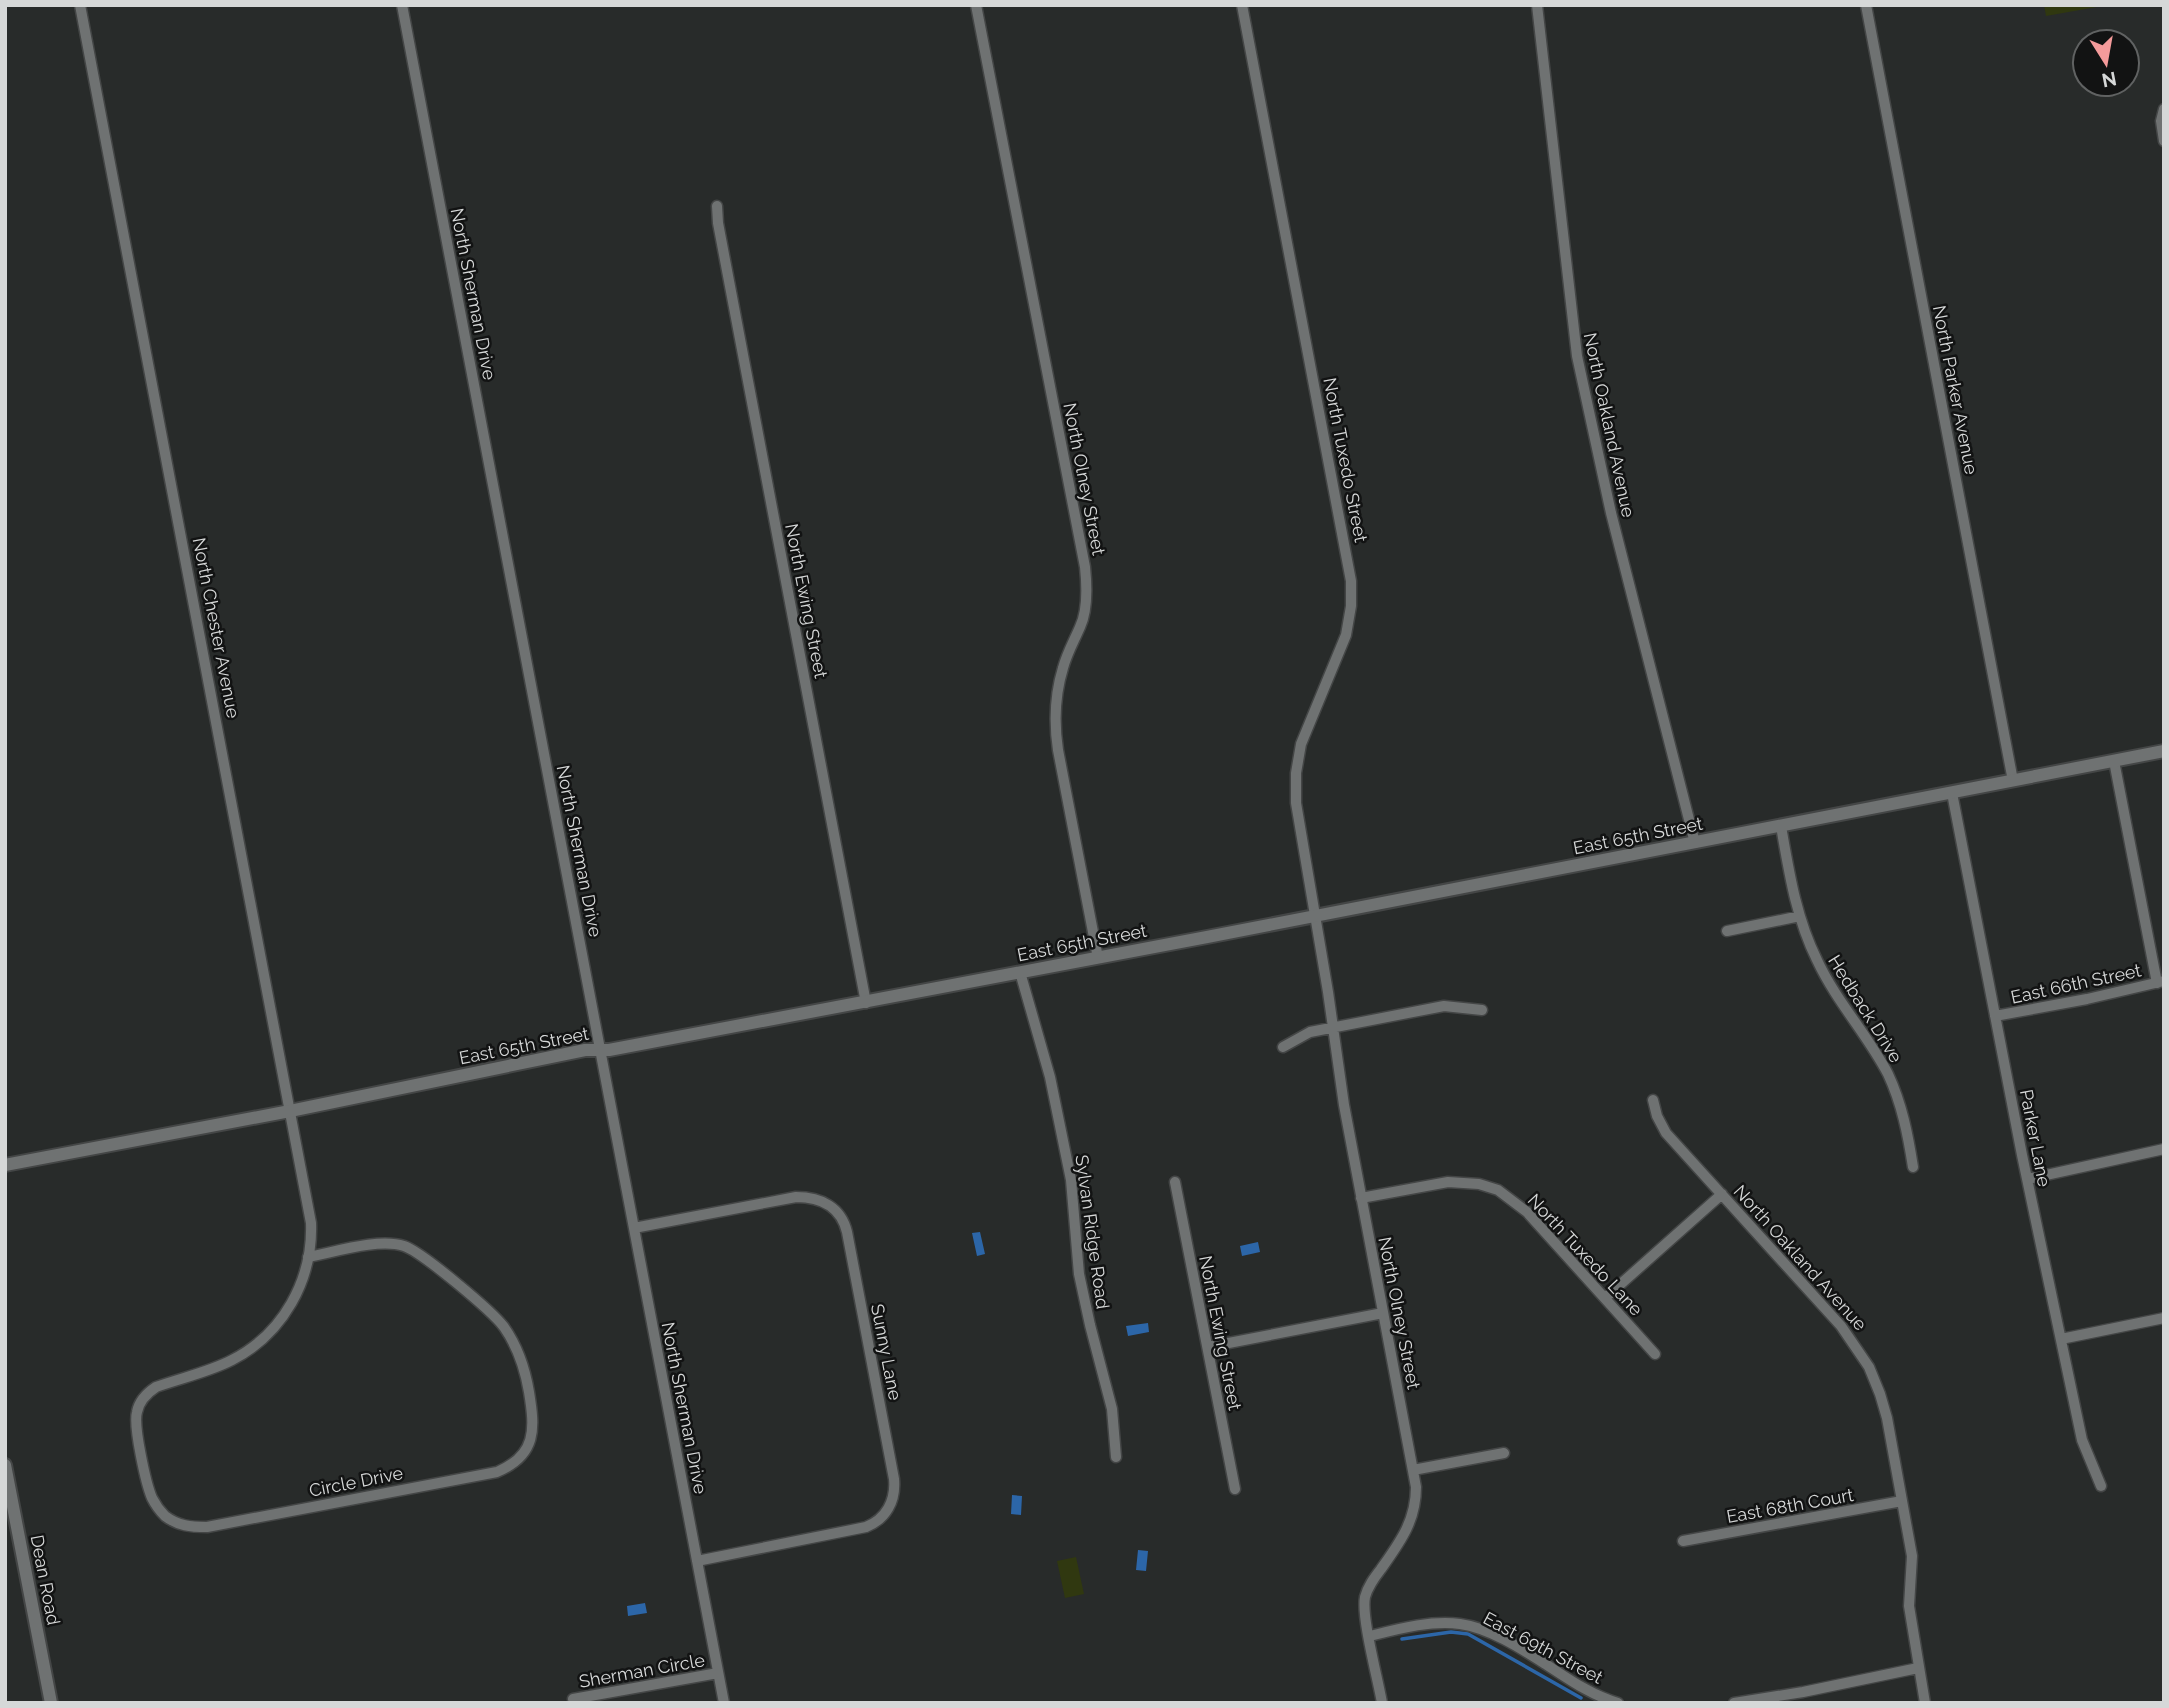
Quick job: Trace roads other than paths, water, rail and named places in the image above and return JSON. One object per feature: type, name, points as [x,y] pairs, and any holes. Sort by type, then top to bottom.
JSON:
[{"type":"street","name":"North Chester Avenue","points":[[80,5],[311,1223],[308,1257],[295,1298],[265,1337],[229,1362],[156,1387],[148,1392],[139,1405],[136,1423],[151,1496],[165,1516],[187,1526]]},
{"type":"street","name":"North Sherman Drive","points":[[402,5],[723,1703]]},
{"type":"street","name":"North Olney Street","points":[[976,5],[1085,568],[1085,607],[1061,676],[1056,725],[1098,958]]},
{"type":"street","name":"North Tuxedo Street","points":[[1242,5],[1352,591],[1343,645],[1306,729],[1297,763],[1296,808],[1315,916]]},
{"type":"street","name":"North Oakland Avenue","points":[[1537,5],[1577,356],[1611,513],[1695,843]]},
{"type":"street","name":"North Parker Avenue","points":[[1866,5],[2013,781]]},
{"type":"street","points":[[2164,109],[2161,121],[2164,141]]},
{"type":"street","name":"North Ewing Street","points":[[717,206],[866,1003]]},
{"type":"street","name":"East 65th Street","points":[[5,1165],[290,1111],[585,1050],[600,1050],[866,1003],[2164,751]]},
{"type":"street","points":[[2114,761],[2160,982]]},
{"type":"street","name":"Parker Lane","points":[[1952,793],[2082,1440],[2101,1486]]},
{"type":"street","name":"Hedback Drive","points":[[1781,826],[1800,916],[1812,950],[1827,981],[1877,1055],[1893,1085],[1904,1118],[1913,1167]]},
{"type":"street","name":"North Olney Street","points":[[1315,916],[1344,1105],[1416,1497],[1410,1526],[1372,1581],[1365,1596],[1364,1612],[1382,1703]]},
{"type":"street","points":[[1727,930],[1800,916]]},
{"type":"street","name":"Sylvan Ridge Road","points":[[1020,972],[1050,1077],[1072,1184],[1079,1274],[1112,1409],[1116,1457]]},
{"type":"street","name":"East 66th Street","points":[[1995,1016],[2160,982]]},
{"type":"street","points":[[1283,1047],[1305,1033],[1444,1006],[1482,1010]]},
{"type":"street","name":"North Oakland Avenue","points":[[1653,1100],[1657,1116],[1666,1133],[1841,1326],[1862,1354],[1875,1380],[1883,1403],[1912,1556],[1909,1600],[1925,1703]]},
{"type":"street","points":[[2028,1179],[2164,1149]]},
{"type":"street","name":"North Ewing Street","points":[[1175,1182],[1235,1489]]},
{"type":"street","name":"North Tuxedo Lane","points":[[1361,1198],[1448,1182],[1479,1184],[1498,1190],[1527,1212],[1655,1354]]},
{"type":"street","points":[[1605,1298],[1722,1194]]},
{"type":"street","name":"Sunny Lane","points":[[634,1228],[796,1197],[811,1197],[829,1204],[839,1214],[846,1227],[850,1246],[894,1479],[891,1503],[883,1516],[866,1527],[697,1561]]},
{"type":"street","name":"Circle Drive","points":[[187,1526],[207,1527],[497,1472],[513,1464],[530,1443],[533,1429],[525,1371],[509,1334],[485,1307],[404,1246],[382,1244],[308,1257]]},
{"type":"street","points":[[1208,1346],[1383,1313]]},
{"type":"street","points":[[2061,1339],[2164,1318]]},
{"type":"street","points":[[1413,1470],[1504,1453]]},
{"type":"street","name":"Dean Road","points":[[5,1465],[51,1703]]},
{"type":"street","name":"East 68th Court","points":[[1683,1541],[1902,1501]]},
{"type":"street","name":"East 69th Street","points":[[1370,1636],[1444,1623],[1476,1628],[1543,1663],[1593,1698],[1618,1703]]},
{"type":"street","points":[[1734,1703],[1918,1668]]},
{"type":"street","name":"Sherman Circle","points":[[573,1699],[718,1673]]},
{"type":"water","points":[[980,1232],[985,1254],[977,1256],[972,1233]]},
{"type":"water","points":[[1258,1242],[1260,1252],[1242,1256],[1240,1246]]},
{"type":"water","points":[[1148,1323],[1149,1332],[1128,1336],[1126,1326]]},
{"type":"water","points":[[1012,1495],[1022,1496],[1021,1515],[1011,1514]]},
{"type":"water","points":[[1138,1550],[1148,1551],[1146,1571],[1136,1570]]},
{"type":"water","points":[[645,1603],[647,1613],[628,1616],[627,1606]]},
{"type":"waterway","points":[[1402,1639],[1451,1632],[1468,1634],[1581,1698]]}]
